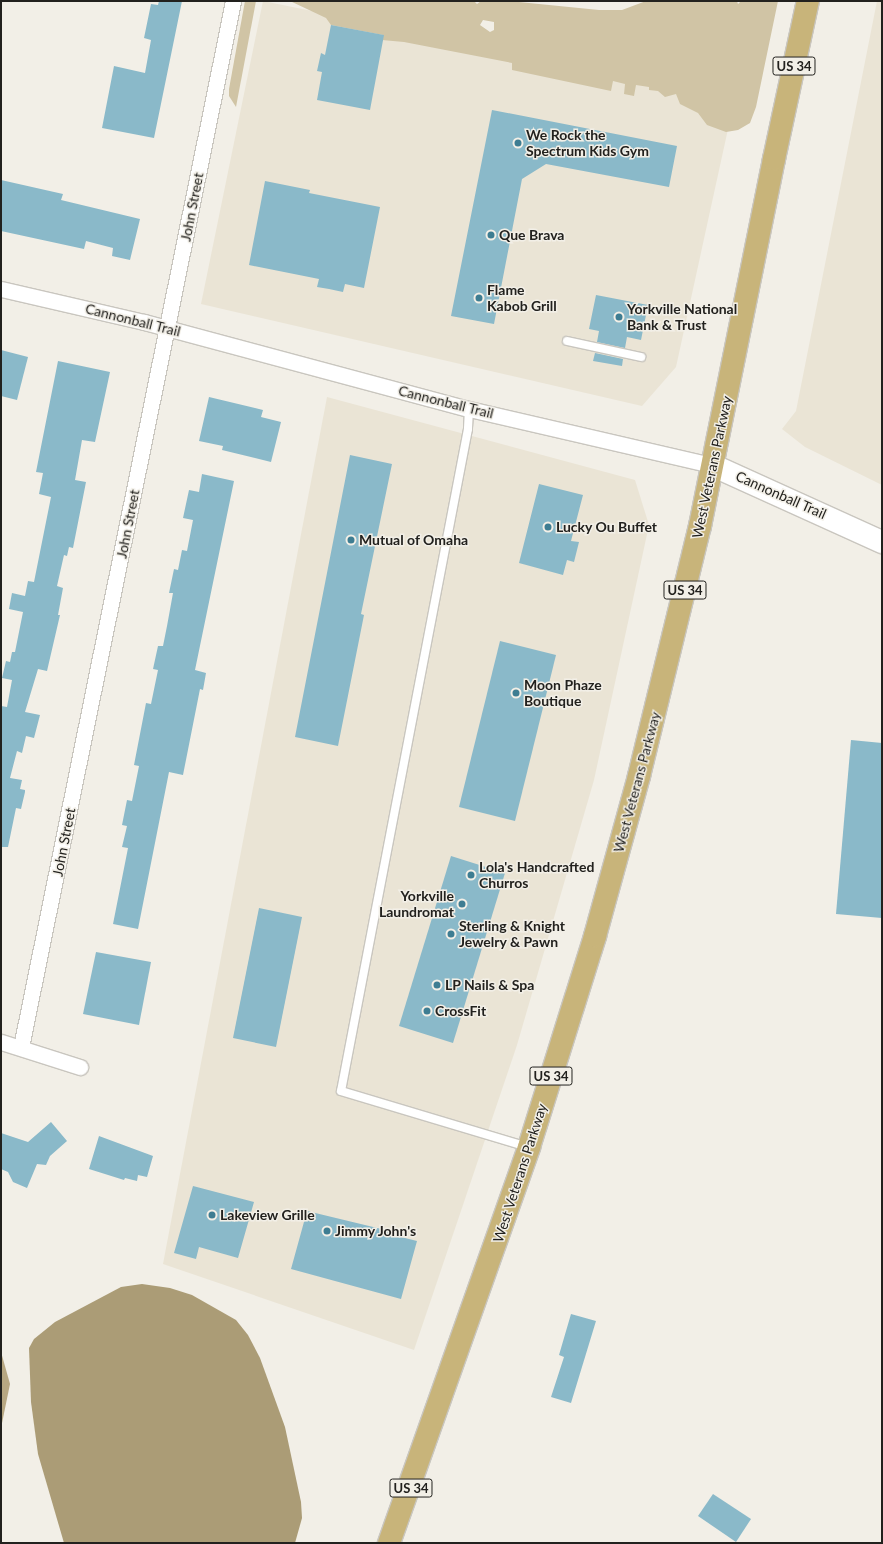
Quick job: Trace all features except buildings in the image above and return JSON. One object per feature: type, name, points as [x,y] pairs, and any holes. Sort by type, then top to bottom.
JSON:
[{"type":"main road","name":"West Veterans Parkway","points":[[389,1543],[529,1147],[595,936],[639,776],[700,526],[808,1]]},
{"type":"main road","name":"Cannonball Trail","points":[[712,465],[882,542]]},
{"type":"street","name":"John Street","points":[[21,1047],[168,329],[233,1]]},
{"type":"street","name":"Cannonball Trail","points":[[1,290],[168,329],[469,409],[712,465]]},
{"type":"street","points":[[1,1042],[21,1047],[80,1067]]},
{"type":"lane","points":[[567,341],[642,357]]},
{"type":"lane","points":[[469,409],[468,429],[341,1091],[529,1147]]},
{"type":"shaded area","points":[[245,1],[256,1],[236,107],[229,96],[229,89]]},
{"type":"shaded area","points":[[263,1],[735,97],[676,367],[642,406],[201,304]]},
{"type":"shaded area","points":[[290,1],[474,1],[477,4],[481,1],[509,1],[599,10],[622,10],[646,1],[737,1],[738,4],[741,1],[778,1],[756,107],[750,123],[738,130],[726,132],[707,125],[698,113],[680,104],[676,94],[665,97],[658,91],[649,90],[649,87],[636,85],[634,96],[624,94],[625,84],[613,81],[611,91],[512,70],[512,63],[404,42],[382,40],[383,35],[331,25],[326,18]],"holes":[[[483,20],[494,22],[494,30],[490,32],[480,25]]]},
{"type":"shaded area","points":[[877,1],[882,1],[882,485],[805,447],[782,429],[796,411]]},
{"type":"shaded area","points":[[327,397],[635,480],[649,525],[594,780],[517,1045],[414,1350],[163,1264]]},
{"type":"shaded area","points":[[142,1284],[170,1288],[192,1295],[236,1320],[248,1335],[260,1358],[285,1427],[301,1502],[302,1518],[295,1543],[64,1543],[38,1454],[31,1402],[29,1348],[34,1339],[55,1322],[121,1287]]},
{"type":"shaded area","points":[[1,1352],[10,1384],[1,1428]]},
{"type":"place","name":"We Rock the Spectrum Kids Gym","points":[[518,143]]},
{"type":"place","name":"Que Brava","points":[[491,235]]},
{"type":"place","name":"Flame Kabob Grill","points":[[479,298]]},
{"type":"place","name":"Yorkville National Bank & Trust","points":[[619,317]]},
{"type":"place","name":"Lucky Ou Buffet","points":[[548,527]]},
{"type":"place","name":"Mutual of Omaha","points":[[351,540]]},
{"type":"place","name":"Moon Phaze Boutique","points":[[516,693]]},
{"type":"place","name":"Lola's Handcrafted Churros","points":[[471,875]]},
{"type":"place","name":"Yorkville Laundromat","points":[[462,904]]},
{"type":"place","name":"Sterling & Knight Jewelry & Pawn","points":[[451,934]]},
{"type":"place","name":"LP Nails & Spa","points":[[437,985]]},
{"type":"place","name":"CrossFit","points":[[427,1011]]},
{"type":"place","name":"Lakeview Grille","points":[[212,1215]]},
{"type":"place","name":"Jimmy John's","points":[[327,1231]]}]
